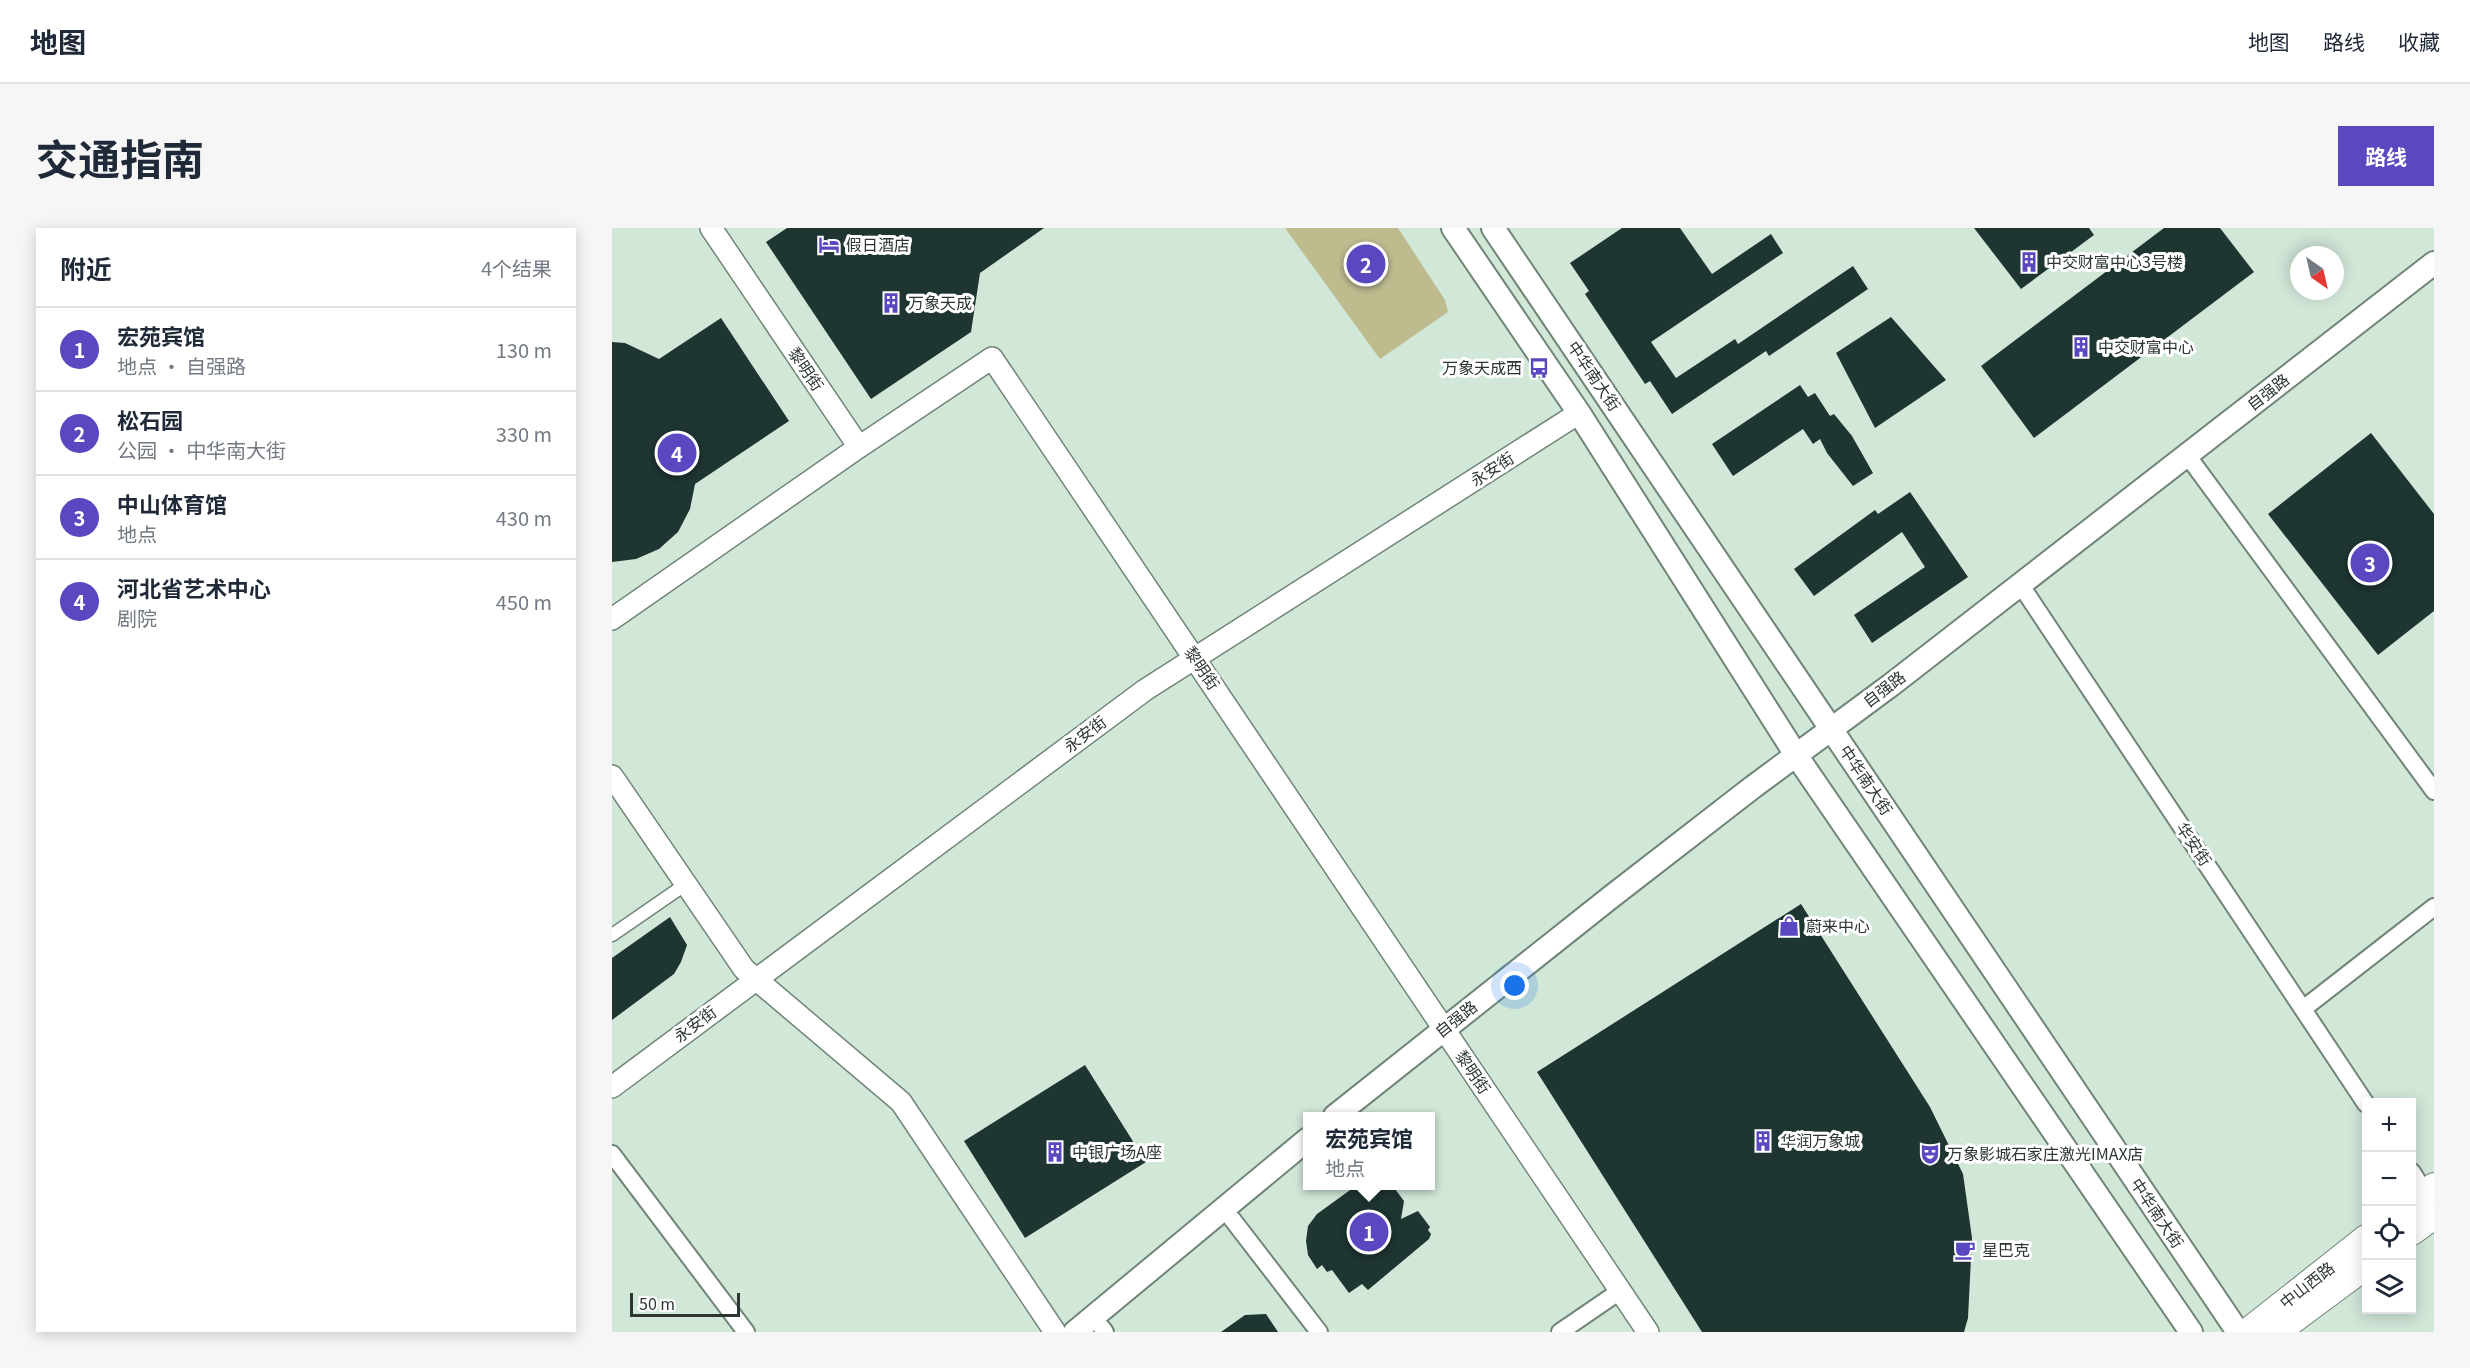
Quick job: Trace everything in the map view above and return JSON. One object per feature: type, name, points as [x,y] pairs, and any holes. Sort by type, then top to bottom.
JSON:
[{"type":"main road","name":"中华南大街","points":[[1453,228],[1579,413],[1800,761],[2191,1332]]},
{"type":"main road","name":"中华南大街","points":[[1493,228],[2238,1332]]},
{"type":"main road","name":"自强路","points":[[2191,461],[2434,263]]},
{"type":"main road","name":"自强路","points":[[1341,1112],[1448,1034],[2191,461],[2434,281]]},
{"type":"main road","name":"自强路","points":[[1362,1112],[1448,1034]]},
{"type":"main road","points":[[1074,1332],[1303,1143]]},
{"type":"main road","points":[[1101,1331],[1303,1161]]},
{"type":"main road","points":[[2416,1218],[2423,1194]]},
{"type":"main road","name":"中山西路","points":[[2247,1332],[2362,1242]]},
{"type":"main road","name":"中山西路","points":[[2277,1332],[2362,1270]]},
{"type":"street","name":"黎明街","points":[[711,228],[859,447],[992,358],[1648,1332]]},
{"type":"street","name":"永安街","points":[[612,1087],[1145,690],[1579,413]]},
{"type":"street","points":[[612,619],[859,447]]},
{"type":"street","points":[[2191,461],[2434,791]]},
{"type":"street","name":"华安街","points":[[2024,590],[2363,1098]]},
{"type":"street","points":[[612,776],[744,969],[901,1101],[1055,1332]]},
{"type":"street","points":[[612,935],[686,884]]},
{"type":"street","points":[[2303,1009],[2434,907]]},
{"type":"street","points":[[612,1154],[746,1332]]},
{"type":"street","points":[[1232,1219],[1319,1332]]},
{"type":"street","points":[[1560,1332],[1620,1292]]},
{"type":"shaded area","points":[[1285,228],[1398,228],[1445,300],[1448,312],[1380,359]]},
{"type":"building","name":"万象天成","points":[[787,228],[1044,228],[980,273],[971,332],[871,399],[766,242]]},
{"type":"building","points":[[1622,228],[1680,228],[1712,274],[1771,234],[1783,253],[1651,342],[1676,378],[1735,339],[1738,344],[1853,266],[1868,289],[1769,356],[1766,351],[1672,414],[1650,381],[1645,384],[1585,294],[1589,291],[1570,263]]},
{"type":"building","name":"中交财富中心3号楼","points":[[1974,228],[2089,228],[2094,235],[2021,289]]},
{"type":"building","name":"中交财富中心","points":[[2164,228],[2220,228],[2254,272],[2034,438],[1981,366]]},
{"type":"building","points":[[1891,317],[1946,380],[1875,428],[1836,353]]},
{"type":"building","points":[[721,318],[789,421],[695,484],[690,509],[678,532],[659,549],[636,559],[612,562],[612,342],[625,343],[659,359]]},
{"type":"building","points":[[1800,385],[1808,397],[1815,393],[1830,416],[1834,414],[1852,436],[1873,473],[1853,486],[1827,453],[1820,439],[1813,444],[1803,429],[1733,476],[1712,444]]},
{"type":"building","points":[[2371,433],[2434,514],[2434,611],[2378,655],[2268,514]]},
{"type":"building","points":[[1910,492],[1968,577],[1872,643],[1854,615],[1925,567],[1902,532],[1814,596],[1794,569],[1875,510],[1878,514]]},
{"type":"building","name":"华润万象城","points":[[1801,904],[1930,1107],[1963,1174],[1972,1238],[1968,1318],[1964,1332],[1702,1332],[1537,1072]]},
{"type":"building","points":[[670,917],[687,945],[681,962],[674,974],[612,1020],[612,958]]},
{"type":"building","name":"中银广场A座","points":[[1085,1065],[1146,1162],[1025,1238],[964,1141]]},
{"type":"building","points":[[1350,1190],[1396,1190],[1404,1201],[1401,1219],[1418,1211],[1430,1227],[1428,1230],[1431,1234],[1429,1239],[1368,1290],[1362,1284],[1349,1293],[1332,1270],[1327,1272],[1322,1265],[1317,1269],[1308,1255],[1306,1241],[1308,1226],[1317,1214]]},
{"type":"building","points":[[1266,1314],[1278,1332],[1221,1332],[1245,1315]]},
{"type":"place","name":"假日酒店","points":[[829,245]]},
{"type":"place","name":"中交财富中心3号楼","points":[[2029,262]]},
{"type":"place","name":"松石园","points":[[1366,264]]},
{"type":"place","name":"万象天成","points":[[891,303]]},
{"type":"place","name":"中交财富中心","points":[[2081,347]]},
{"type":"place","name":"万象天成西","points":[[1539,368]]},
{"type":"place","name":"河北省艺术中心","points":[[677,453]]},
{"type":"place","name":"中山体育馆","points":[[2370,563]]},
{"type":"place","name":"蔚来中心","points":[[1789,926]]},
{"type":"place","name":"华润万象城","points":[[1763,1141]]},
{"type":"place","name":"中银广场A座","points":[[1055,1152]]},
{"type":"place","name":"万象影城石家庄激光IMAX店","points":[[1930,1154]]},
{"type":"place","name":"宏苑宾馆","points":[[1369,1232]]},
{"type":"place","name":"星巴克","points":[[1965,1250]]}]
